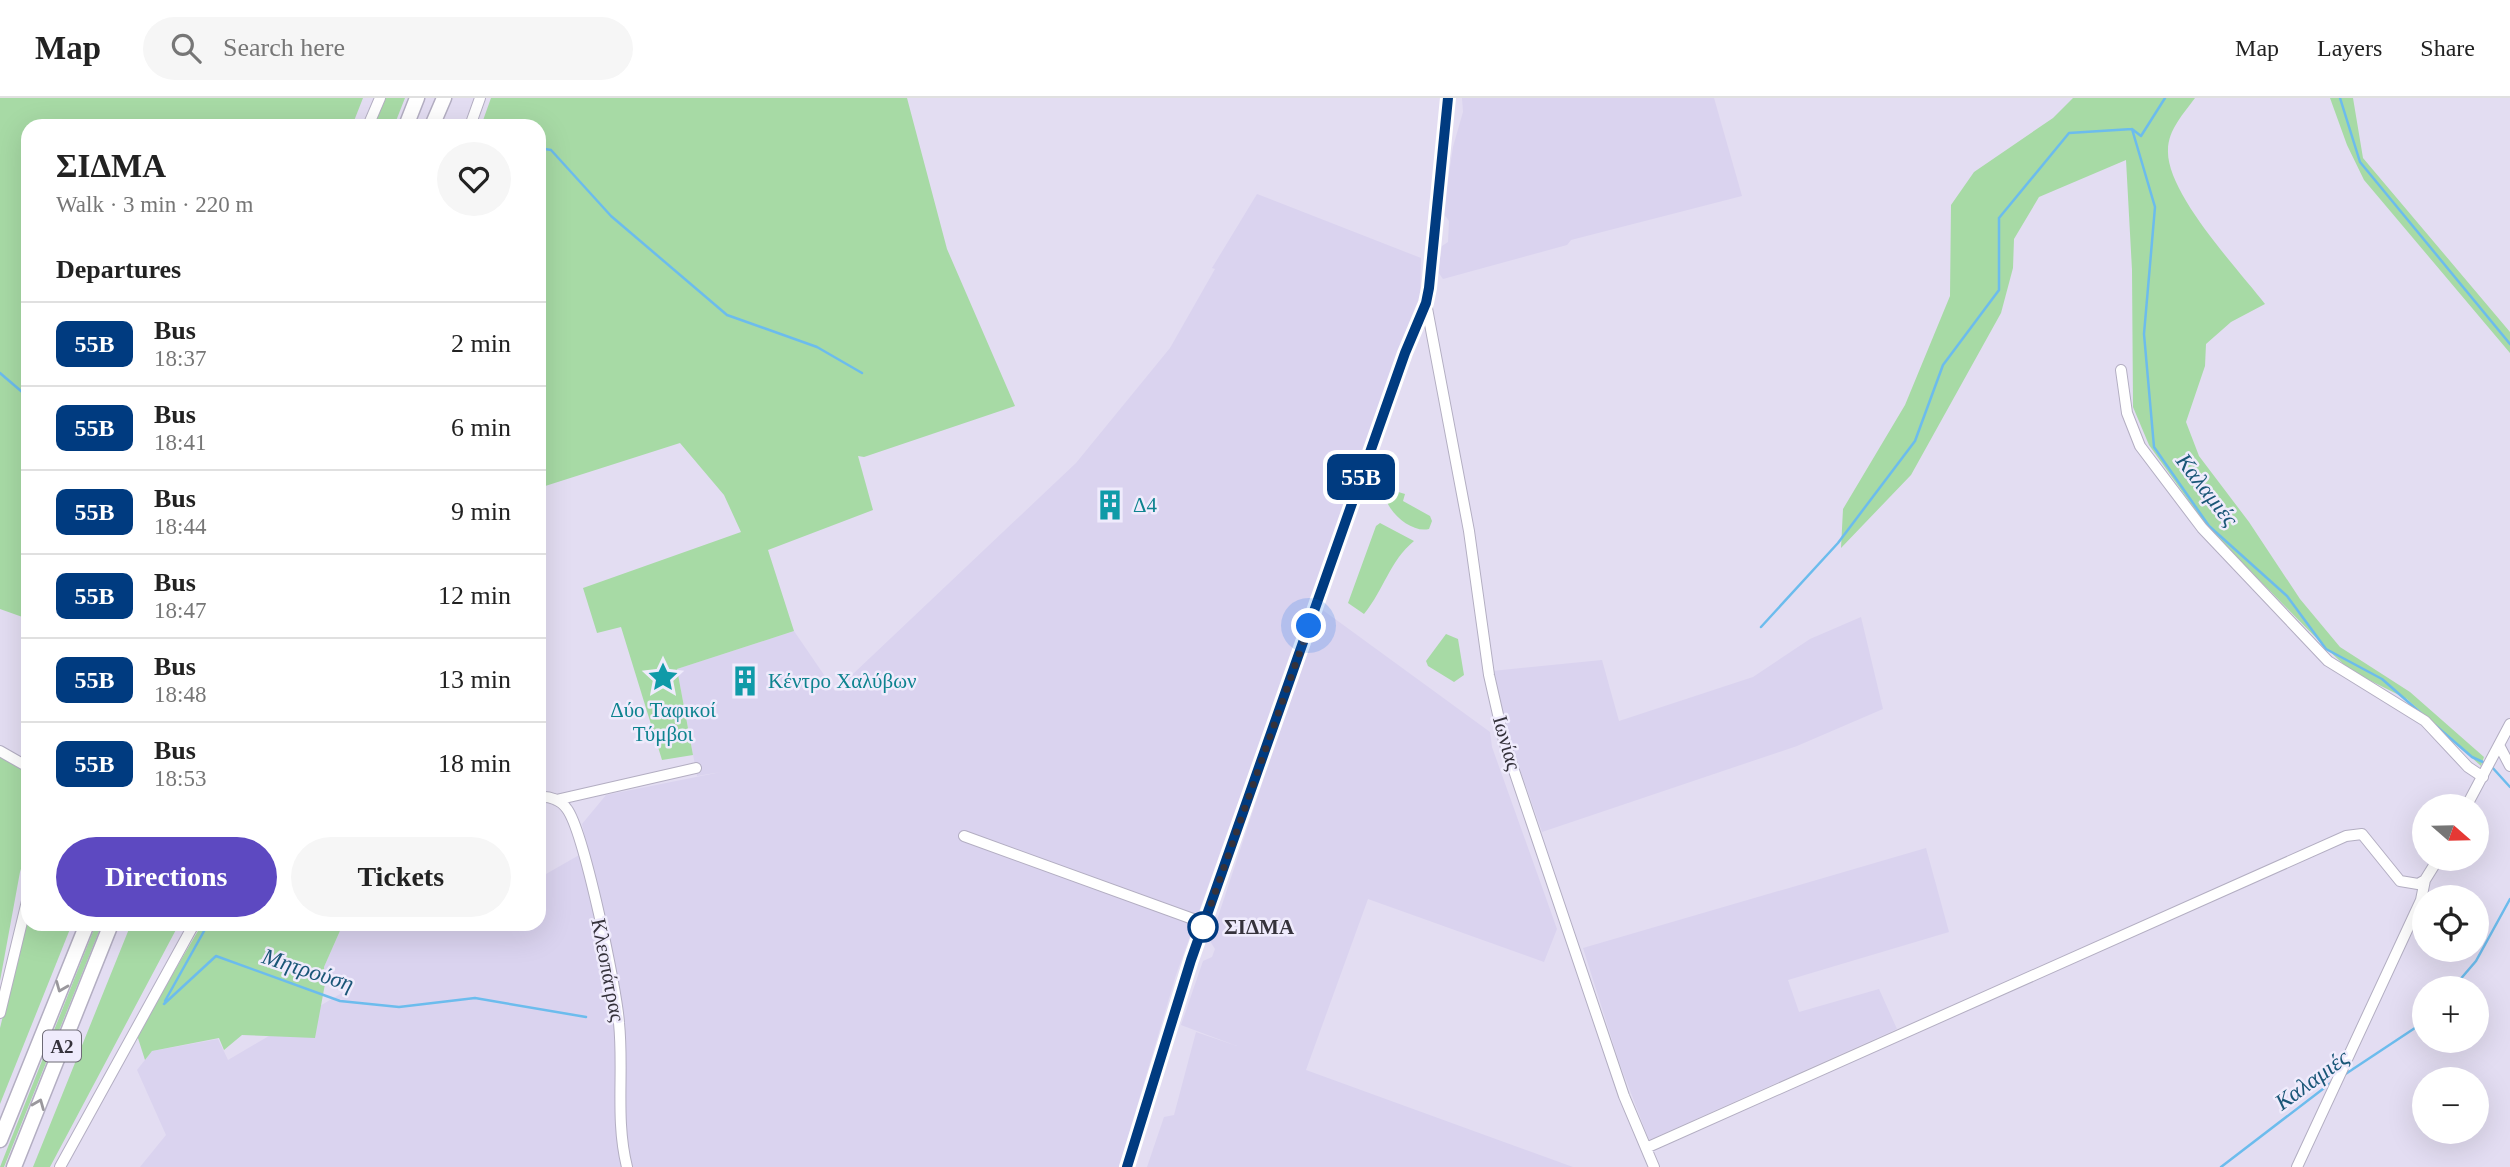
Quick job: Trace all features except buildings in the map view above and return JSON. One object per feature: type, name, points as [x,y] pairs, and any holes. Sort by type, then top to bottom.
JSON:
[{"type":"highway","points":[[409,119],[417,98]]},
{"type":"highway","points":[[435,119],[443,98]]},
{"type":"highway","name":"Α2","points":[[0,1140],[84,931]]},
{"type":"highway","name":"Α2","points":[[14,1167],[108,931]]},
{"type":"street","points":[[371,119],[380,98]]},
{"type":"street","points":[[472,119],[480,98]]},
{"type":"street","points":[[1127,1167],[1204,923],[1414,329],[1426,303],[1448,98]]},
{"type":"street","name":"Ιωνίας","points":[[1426,303],[1469,531],[1489,675],[1504,741],[1624,1096],[1654,1167]]},
{"type":"street","points":[[1414,329],[1432,333]]},
{"type":"street","points":[[2121,370],[2127,413],[2140,446],[2202,528],[2328,661],[2425,720],[2468,767],[2483,777]]},
{"type":"street","points":[[2473,794],[2510,724]]},
{"type":"street","points":[[2500,747],[2510,766]]},
{"type":"street","points":[[5,753],[21,763]]},
{"type":"street","points":[[546,798],[556,800],[696,768]]},
{"type":"street","name":"Κλεοπάτρας","points":[[556,800],[568,810],[577,832],[616,999],[620,1023],[619,1116],[627,1167]]},
{"type":"street","points":[[1646,1148],[2346,836],[2362,834],[2400,881],[2418,884],[2425,880]]},
{"type":"street","points":[[964,836],[1204,923]]},
{"type":"street","points":[[2297,1167],[2421,900],[2425,880],[2430,872]]},
{"type":"street","points":[[0,1013],[21,926]]},
{"type":"street","points":[[60,1167],[190,931]]},
{"type":"shaded area","points":[[1462,98],[1714,98],[1742,196],[1571,240],[1567,245],[1443,279],[1438,272],[1442,246],[1448,242],[1449,221],[1443,213],[1453,147],[1463,112]]},
{"type":"shaded area","points":[[1257,194],[1421,258],[1420,299],[1176,975],[1119,1167],[140,1167],[166,1135],[137,1070],[152,1051],[218,1039],[228,1060],[347,990],[325,984],[324,967],[340,931],[546,931],[546,874],[588,850],[582,824],[606,795],[721,772],[697,776],[677,669],[794,631],[835,691],[1076,463],[1170,348],[1215,269],[1212,268]]},
{"type":"shaded area","points":[[1320,608],[1490,732],[1492,747],[1557,929],[1544,962],[1368,899],[1306,1070],[1573,1167],[1147,1167],[1164,1117],[1174,1115],[1196,1032],[1237,1046],[1181,1025],[1203,961],[1212,957],[1215,949],[1210,941]]},
{"type":"shaded area","points":[[1861,617],[1883,709],[1797,746],[1542,832],[1514,752],[1492,671],[1602,660],[1619,721],[1753,677],[1810,639]]},
{"type":"shaded area","points":[[1926,848],[1949,932],[1788,980],[1799,1012],[1879,989],[1897,1029],[1649,1140],[1619,1062],[1583,948]]},
{"type":"green space","points":[[0,98],[363,98],[355,119],[21,119],[21,616],[0,609]]},
{"type":"green space","points":[[384,98],[405,98],[397,119],[376,119]]},
{"type":"green space","points":[[491,98],[907,98],[947,249],[1015,406],[864,457],[858,456],[873,510],[768,550],[794,631],[677,669],[693,755],[662,760],[621,627],[597,633],[583,588],[741,532],[724,495],[680,443],[546,486],[546,119],[484,119]]},
{"type":"green space","points":[[2073,98],[2195,98],[2177,122],[2171,136],[2168,150],[2170,168],[2206,230],[2265,304],[2231,322],[2206,344],[2205,366],[2186,422],[2199,456],[2249,522],[2300,599],[2340,647],[2410,692],[2484,757],[2481,766],[2407,699],[2351,671],[2328,650],[2209,529],[2149,445],[2133,407],[2132,270],[2126,160],[2039,197],[2014,239],[2013,268],[2001,313],[1911,475],[1841,548],[1843,509],[1905,405],[1950,296],[1951,205],[1974,172],[2053,118]]},
{"type":"green space","points":[[2330,98],[2353,98],[2363,158],[2510,332],[2510,353],[2364,180],[2347,145]]},
{"type":"green space","points":[[1385,488],[1405,494],[1403,501],[1430,516],[1432,521],[1429,529],[1414,527],[1398,518],[1388,503]]},
{"type":"green space","points":[[1380,523],[1414,541],[1393,566],[1364,614],[1348,603],[1376,526]]},
{"type":"green space","points":[[1446,634],[1458,639],[1464,675],[1454,682],[1428,666],[1426,661]]},
{"type":"green space","points":[[0,757],[21,767],[21,869],[0,981]]},
{"type":"green space","points":[[24,931],[69,931],[0,1104],[0,1028]]},
{"type":"green space","points":[[93,931],[99,931],[4,1167],[0,1167]]},
{"type":"green space","points":[[128,931],[175,931],[50,1167],[33,1167]]},
{"type":"green space","points":[[198,931],[340,931],[324,967],[325,984],[315,1038],[242,1035],[224,1050],[219,1038],[152,1051],[145,1060],[137,1035]]},
{"type":"waterway","name":"Καλαμιές","points":[[1761,627],[1838,543],[1915,441],[1943,365],[1999,290],[1999,218],[2069,133],[2132,129],[2141,136],[2165,98]]},
{"type":"waterway","points":[[2340,98],[2360,162],[2510,344]]},
{"type":"waterway","name":"Καλαμιές","points":[[2132,129],[2155,207],[2144,334],[2154,447],[2209,526],[2287,596],[2326,649],[2382,679],[2422,714]]},
{"type":"waterway","points":[[546,149],[551,150],[611,216],[727,315],[817,347],[862,373]]},
{"type":"waterway","points":[[0,373],[21,391]]},
{"type":"waterway","name":"Καλαμιές","points":[[2435,725],[2472,757],[2485,763]]},
{"type":"waterway","name":"Καλαμιές","points":[[2491,766],[2510,787]]},
{"type":"waterway","name":"Καλαμιές","points":[[2463,976],[2476,961],[2510,899]]},
{"type":"waterway","points":[[165,1001],[204,931]]},
{"type":"waterway","name":"Μητρούση","points":[[164,1004],[216,956],[340,1001],[399,1007],[475,998],[586,1017]]},
{"type":"waterway","name":"Καλαμιές","points":[[2344,1075],[2412,1030]]},
{"type":"waterway","name":"Καλαμιές","points":[[2221,1167],[2332,1082]]},
{"type":"bus line","name":"55Β","points":[[1127,1167],[1191,960],[1405,353],[1426,303],[1448,98]]},
{"type":"place","name":"Δ4","points":[[1110,505]]},
{"type":"place","name":"Δύο Ταφικοί Τύμβοι","points":[[663,677]]},
{"type":"place","name":"Κέντρο Χαλύβων","points":[[745,681]]},
{"type":"place","name":"ΣΙΔΜΑ","points":[[1203,927]]},
{"type":"route","points":[[1203,927],[1309,626]]}]
